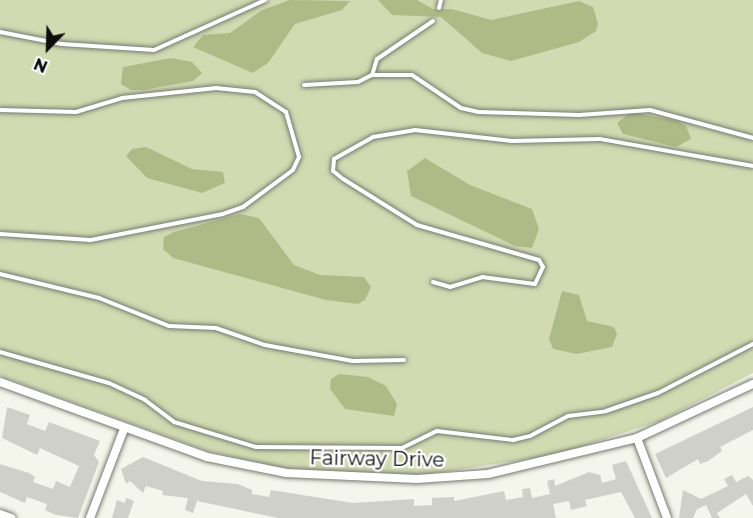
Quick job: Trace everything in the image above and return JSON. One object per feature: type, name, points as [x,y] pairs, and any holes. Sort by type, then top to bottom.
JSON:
[{"type":"street","name":"Fairway Drive","points":[[0,382],[124,429],[207,457],[343,479],[488,474],[637,438],[753,384]]},
{"type":"street","points":[[90,518],[124,429]]},
{"type":"street","points":[[637,438],[667,518]]},
{"type":"street","points":[[0,514],[10,518]]},
{"type":"lane","points":[[0,32],[62,44],[154,50],[265,0]]},
{"type":"lane","points":[[439,8],[441,0]]},
{"type":"lane","points":[[372,75],[378,59],[433,21]]},
{"type":"lane","points":[[304,85],[358,82],[372,75],[412,75],[461,108],[478,112],[579,115],[650,110],[753,138]]},
{"type":"lane","points":[[0,110],[76,112],[122,98],[216,88],[255,92],[286,112],[299,157],[293,170],[243,207],[223,214],[90,240],[0,234]]},
{"type":"lane","points":[[434,282],[460,286],[482,277],[535,284],[543,267],[539,260],[417,225],[338,175],[331,165],[334,159],[373,137],[414,130],[513,141],[608,140],[753,166]]},
{"type":"lane","points":[[0,274],[99,298],[169,326],[216,328],[273,347],[353,361],[404,360]]},
{"type":"lane","points":[[0,352],[91,376],[129,392],[174,422],[256,447],[402,448],[437,430],[513,440],[530,436],[568,416],[606,411],[658,393],[753,345]]},
{"type":"shaded area","points":[[0,0],[753,0],[753,373],[660,421],[555,455],[417,476],[285,469],[208,451],[0,376]]},
{"type":"shaded area","points":[[290,0],[350,1],[342,10],[295,24],[268,63],[253,73],[193,47],[203,35],[230,33],[262,10]]},
{"type":"shaded area","points":[[378,0],[417,0],[433,9],[452,9],[491,20],[579,1],[593,7],[598,24],[596,31],[579,42],[511,61],[482,53],[441,17],[392,15]]},
{"type":"shaded area","points":[[171,58],[192,62],[202,73],[193,81],[143,90],[131,90],[121,84],[123,67]]},
{"type":"shaded area","points":[[631,112],[677,121],[686,126],[691,139],[676,147],[623,134],[617,123]]},
{"type":"shaded area","points":[[146,147],[192,169],[223,172],[225,183],[202,193],[147,178],[126,156],[132,149]]},
{"type":"shaded area","points":[[425,158],[470,185],[532,209],[539,229],[532,248],[515,246],[411,196],[407,171]]},
{"type":"shaded area","points":[[240,214],[259,218],[294,265],[320,275],[364,277],[371,287],[365,300],[358,304],[326,300],[173,258],[163,249],[164,237],[174,232]]},
{"type":"shaded area","points":[[562,291],[579,295],[587,321],[614,327],[617,334],[612,347],[577,354],[553,349],[549,339]]},
{"type":"shaded area","points":[[339,374],[368,377],[386,386],[397,404],[394,416],[345,409],[330,389],[331,379]]},
{"type":"building","points":[[7,407],[30,415],[27,424],[45,431],[49,422],[100,441],[94,455],[99,462],[78,518],[56,515],[45,510],[47,504],[27,497],[25,503],[0,492],[0,464],[29,473],[35,477],[33,482],[53,489],[56,481],[70,487],[79,466],[40,448],[37,455],[2,438]]},
{"type":"building","points":[[753,407],[753,430],[720,447],[722,451],[708,461],[700,464],[698,459],[666,478],[655,454]]},
{"type":"building","points":[[143,457],[202,481],[238,484],[252,490],[252,494],[269,497],[271,490],[353,503],[414,499],[414,506],[432,505],[432,498],[454,497],[454,501],[504,491],[506,500],[523,497],[522,489],[530,488],[532,498],[550,494],[547,481],[554,479],[555,486],[589,472],[600,475],[602,483],[616,479],[612,465],[626,461],[652,518],[635,518],[621,492],[585,500],[587,506],[571,510],[569,501],[553,504],[556,518],[278,518],[197,501],[193,513],[185,510],[188,498],[162,495],[163,491],[146,486],[143,493],[130,481],[126,484],[121,469]]},
{"type":"building","points":[[732,475],[736,482],[748,476],[753,480],[753,506],[746,494],[717,513],[720,518],[712,518],[706,505],[697,509],[693,518],[679,518],[683,490],[701,499],[728,486],[724,479]]},
{"type":"building","points":[[126,498],[134,501],[128,518],[112,518],[117,500],[125,503]]}]
